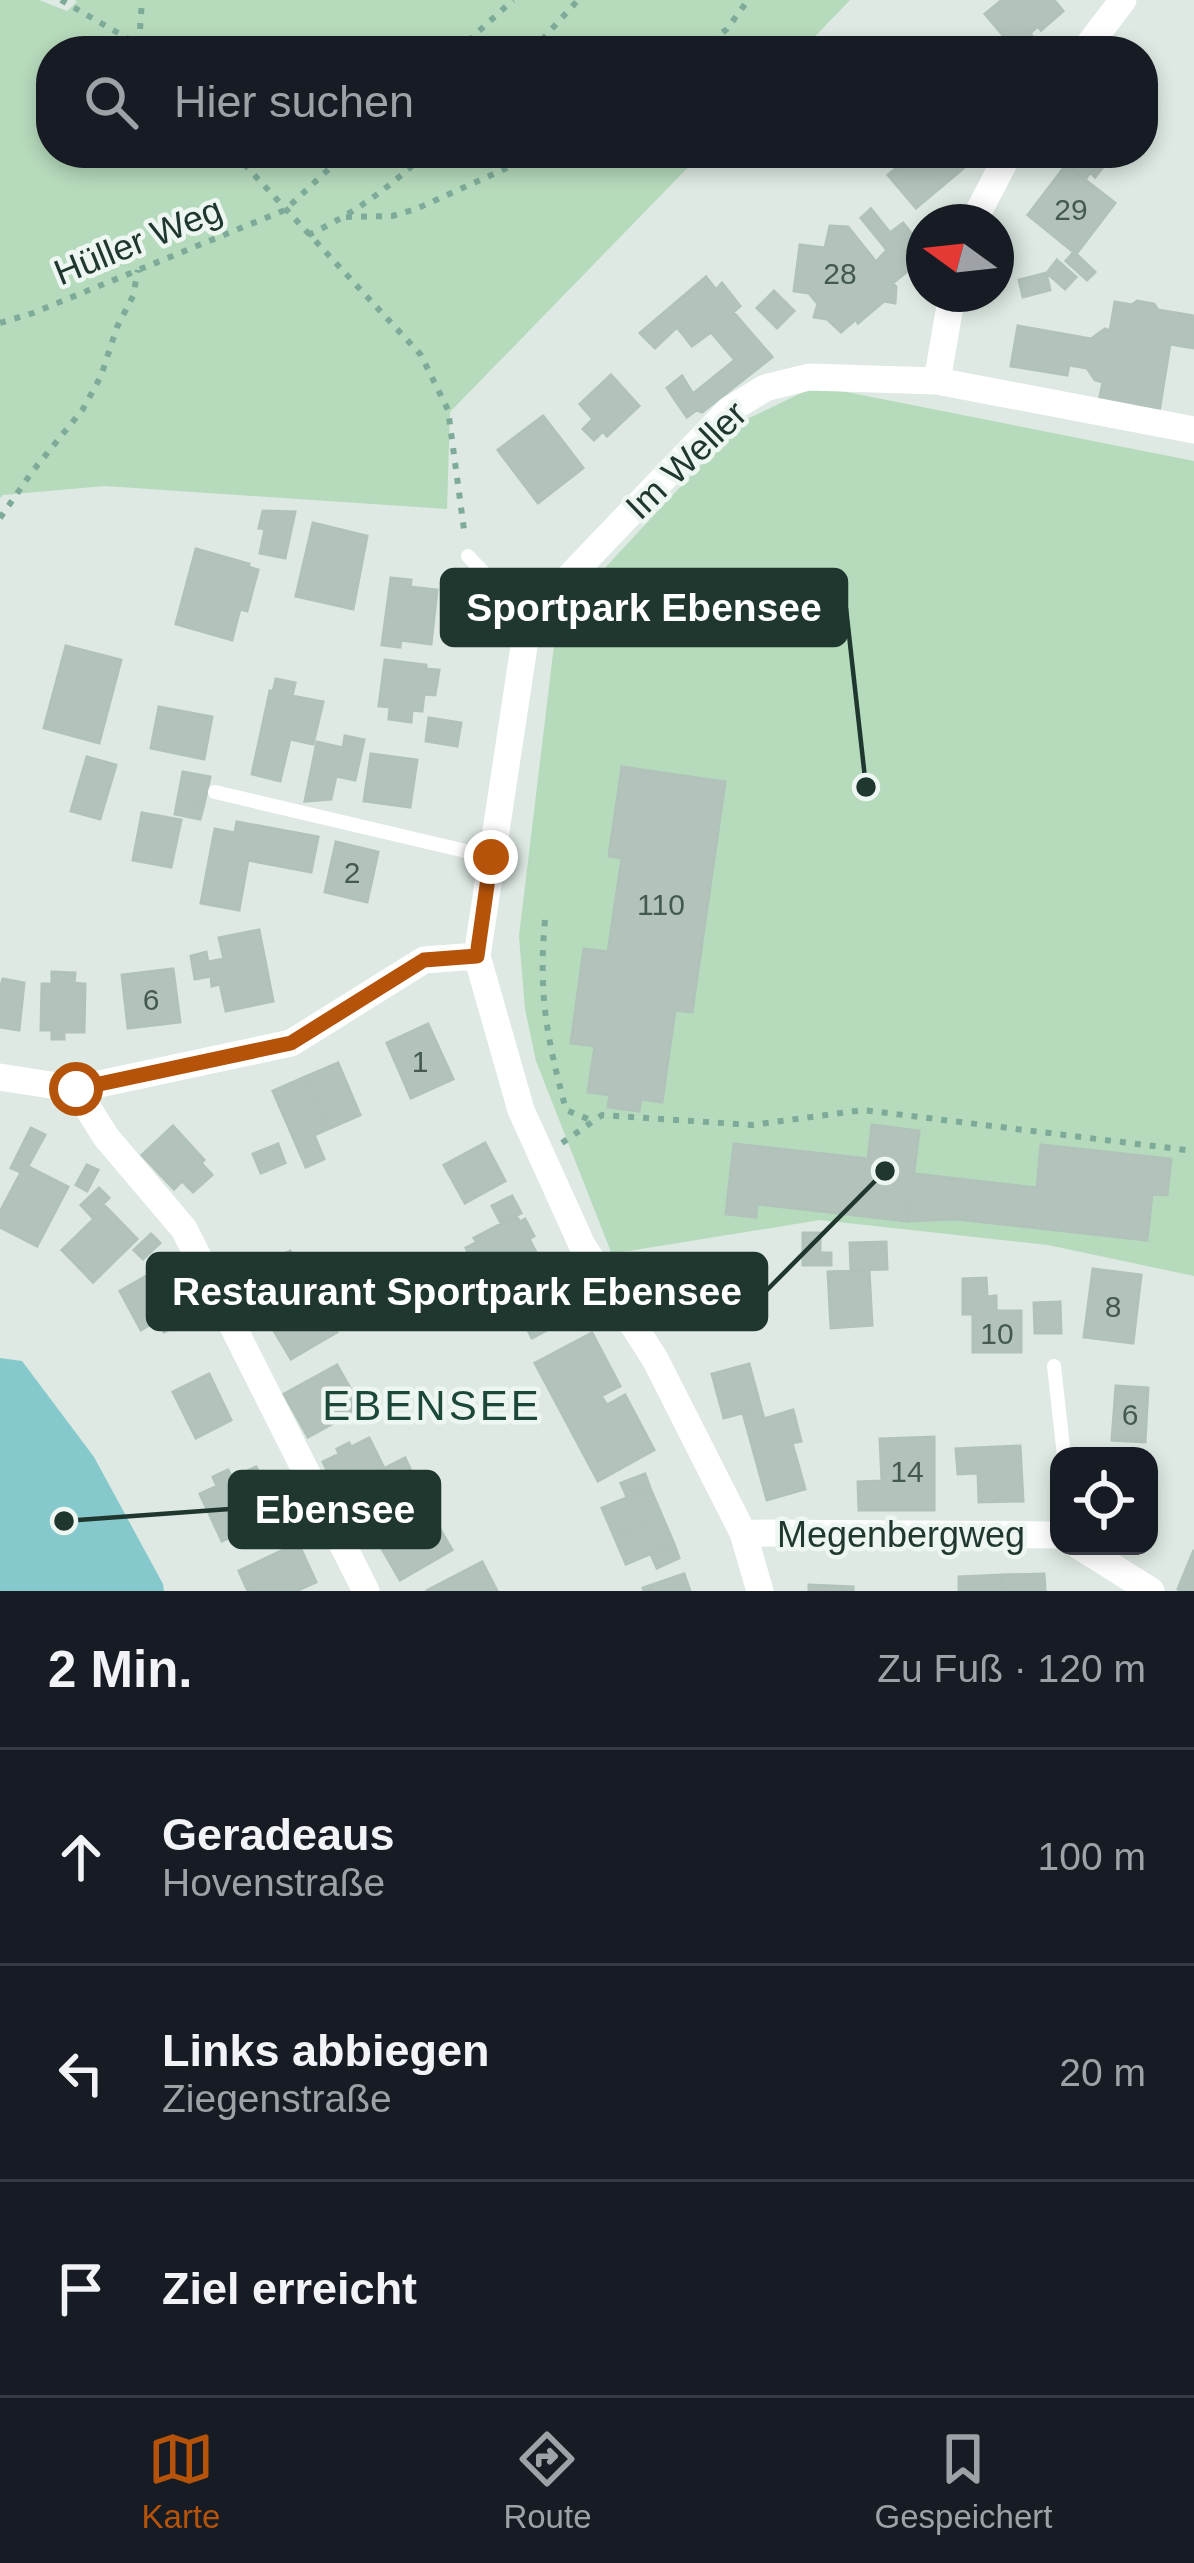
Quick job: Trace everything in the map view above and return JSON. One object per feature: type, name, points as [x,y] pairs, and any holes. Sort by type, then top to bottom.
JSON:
[{"type":"street","points":[[1095,36],[1123,0]]},
{"type":"street","points":[[982,204],[1001,168]]},
{"type":"street","points":[[937,381],[949,312]]},
{"type":"street","name":"Im Weller","points":[[528,620],[729,410],[765,388],[809,377],[937,381],[1194,430]]},
{"type":"street","points":[[528,620],[477,956],[521,1110],[582,1245],[655,1359],[743,1532],[760,1591]]},
{"type":"street","points":[[0,1077],[76,1089],[291,1043],[424,960],[477,956]]},
{"type":"street","points":[[76,1089],[106,1137],[184,1229],[366,1591]]},
{"type":"street","name":"Megenbergweg","points":[[743,1532],[1050,1543]]},
{"type":"street","name":"Megenbergweg","points":[[1093,1555],[1151,1591]]},
{"type":"lane","points":[[468,556],[528,620]]},
{"type":"lane","points":[[215,792],[491,857]]},
{"type":"lane","points":[[1054,1366],[1063,1447]]},
{"type":"path","points":[[61,0],[121,36]]},
{"type":"path","points":[[141,36],[142,0]]},
{"type":"path","points":[[473,36],[513,0]]},
{"type":"path","points":[[546,36],[578,0]]},
{"type":"path","points":[[718,36],[748,0]]},
{"type":"path","points":[[247,168],[421,355],[448,410],[468,556]]},
{"type":"path","name":"Hüller Weg","points":[[0,323],[33,314],[284,210],[330,168]]},
{"type":"path","points":[[308,235],[346,217],[410,168]]},
{"type":"path","points":[[346,217],[392,216],[506,168]]},
{"type":"path","points":[[0,518],[83,409],[133,296],[138,270]]},
{"type":"path","points":[[545,920],[541,965],[548,1042],[566,1110],[593,1121]]},
{"type":"path","points":[[542,1157],[602,1115],[752,1125],[863,1110],[1194,1151]]},
{"type":"green space","points":[[0,0],[39,0],[67,11],[75,0],[850,0],[815,36],[36,36],[36,168],[687,168],[450,412],[447,509],[105,486],[0,498]]},
{"type":"green space","points":[[816,386],[1194,461],[1194,1276],[1048,1245],[820,1220],[611,1252],[536,1061],[525,1009],[519,936],[555,637],[575,600],[741,422]]},
{"type":"water","points":[[0,1358],[22,1361],[94,1457],[164,1591],[0,1591]]},
{"type":"building","points":[[1002,0],[1054,0],[1063,11],[1041,30],[1038,26],[1032,36],[1004,36],[985,14]]},
{"type":"building","points":[[897,168],[963,168],[921,204],[913,204],[888,175]]},
{"type":"building","points":[[1064,168],[1115,203],[1076,254],[1028,215]]},
{"type":"building","points":[[1070,168],[1102,168],[1095,177],[1090,172],[1085,180]]},
{"type":"building","points":[[871,209],[890,233],[903,223],[906,227],[906,272],[893,283],[876,262],[887,250],[861,218]]},
{"type":"building","points":[[830,226],[848,227],[896,287],[895,303],[884,301],[841,332],[827,319],[814,317],[818,304],[809,293],[794,291],[800,245],[825,248]]},
{"type":"building","points":[[1074,252],[1095,272],[1087,280],[1066,261]]},
{"type":"building","points":[[1057,260],[1076,277],[1065,289],[1047,273]]},
{"type":"building","points":[[1046,273],[1050,290],[1023,297],[1019,280]]},
{"type":"building","points":[[706,277],[716,290],[722,283],[740,306],[733,312],[772,357],[702,412],[696,410],[687,417],[667,388],[682,376],[693,394],[735,360],[711,332],[692,346],[677,327],[655,348],[640,333]]},
{"type":"building","points":[[774,291],[794,311],[777,328],[757,308]]},
{"type":"building","points":[[1137,301],[1194,316],[1194,348],[1170,344],[1159,412],[1099,401],[1103,382],[1095,380],[1087,368],[1069,365],[1067,375],[1011,366],[1018,326],[1091,339],[1105,329],[1110,331],[1115,302],[1132,305]]},
{"type":"building","points":[[611,375],[639,406],[607,436],[603,431],[594,440],[583,429],[593,419],[580,404]]},
{"type":"building","points":[[543,416],[583,468],[538,503],[498,450]]},
{"type":"building","points":[[263,511],[295,512],[285,558],[260,553]]},
{"type":"building","points":[[313,523],[367,536],[353,609],[296,596]]},
{"type":"building","points":[[196,549],[258,570],[247,611],[240,609],[232,640],[176,624]]},
{"type":"building","points":[[391,578],[411,580],[410,587],[437,590],[431,644],[401,640],[400,647],[382,645]]},
{"type":"building","points":[[66,646],[121,660],[99,743],[44,728]]},
{"type":"building","points":[[385,660],[439,670],[435,695],[424,694],[422,711],[412,710],[411,722],[389,719],[390,707],[379,706]]},
{"type":"building","points":[[276,679],[295,683],[292,696],[323,702],[313,744],[290,739],[280,781],[252,774]]},
{"type":"building","points":[[159,707],[212,717],[204,759],[151,748]]},
{"type":"building","points":[[429,718],[461,723],[457,746],[426,741]]},
{"type":"building","points":[[345,736],[364,740],[355,780],[336,776],[331,799],[305,801],[317,742],[343,748]]},
{"type":"building","points":[[371,754],[417,760],[410,807],[364,801]]},
{"type":"building","points":[[87,757],[116,765],[100,819],[71,811]]},
{"type":"building","points":[[622,767],[725,782],[692,1012],[675,1010],[662,1102],[641,1099],[639,1111],[608,1107],[610,1095],[588,1092],[595,1046],[571,1043],[584,949],[608,952],[622,858],[609,856]]},
{"type":"building","points":[[183,772],[210,777],[204,804],[178,798]]},
{"type":"building","points":[[178,798],[204,804],[200,819],[175,814]]},
{"type":"building","points":[[142,813],[181,820],[171,867],[133,860]]},
{"type":"building","points":[[237,822],[318,837],[311,872],[248,860],[239,910],[201,903],[215,829],[235,833]]},
{"type":"building","points":[[336,842],[378,852],[367,902],[325,892]]},
{"type":"building","points":[[259,930],[273,1001],[226,1011],[220,984],[212,986],[211,976],[195,979],[191,956],[206,952],[208,962],[224,959],[219,938]]},
{"type":"building","points":[[173,969],[180,1022],[128,1028],[122,975]]},
{"type":"building","points":[[52,972],[75,973],[74,983],[85,984],[84,1032],[64,1032],[64,1039],[52,1039],[52,1030],[41,1030],[42,984],[52,984]]},
{"type":"building","points":[[3,979],[24,983],[19,1030],[0,1027]]},
{"type":"building","points":[[428,1024],[453,1079],[411,1098],[387,1043]]},
{"type":"building","points":[[338,1063],[360,1115],[328,1129],[305,1077]]},
{"type":"building","points":[[305,1077],[328,1129],[314,1135],[324,1159],[306,1167],[273,1091]]},
{"type":"building","points":[[872,1125],[919,1131],[908,1221],[757,1204],[756,1217],[726,1214],[734,1144],[868,1159]]},
{"type":"building","points":[[173,1126],[212,1175],[193,1192],[182,1181],[174,1189],[142,1155]]},
{"type":"building","points":[[31,1128],[45,1135],[21,1172],[11,1168]]},
{"type":"building","points":[[485,1143],[505,1181],[465,1203],[444,1165]]},
{"type":"building","points":[[278,1144],[285,1163],[261,1173],[253,1154]]},
{"type":"building","points":[[1041,1145],[1171,1159],[1167,1195],[1152,1194],[1147,1240],[956,1219],[908,1221],[914,1174],[1037,1188]]},
{"type":"building","points":[[25,1165],[68,1187],[37,1246],[0,1227],[0,1212]]},
{"type":"building","points":[[87,1165],[98,1170],[87,1191],[76,1185]]},
{"type":"building","points":[[99,1188],[109,1198],[103,1204],[137,1239],[93,1282],[62,1250],[94,1219],[81,1205]]},
{"type":"building","points":[[512,1196],[521,1213],[501,1223],[492,1206]]},
{"type":"building","points":[[516,1216],[520,1222],[525,1219],[537,1254],[494,1276],[484,1257],[473,1263],[466,1248],[477,1242],[474,1238]]},
{"type":"building","points":[[803,1233],[820,1233],[820,1253],[831,1253],[831,1265],[803,1265]]},
{"type":"building","points":[[151,1234],[160,1243],[143,1259],[134,1250]]},
{"type":"building","points":[[886,1242],[887,1269],[851,1270],[850,1243]]},
{"type":"building","points":[[290,1251],[314,1291],[267,1319],[243,1278]]},
{"type":"building","points":[[537,1254],[558,1297],[549,1302],[558,1324],[532,1338],[512,1299],[507,1300],[500,1323],[484,1317],[474,1298],[492,1289],[494,1276]]},
{"type":"building","points":[[1093,1269],[1141,1275],[1133,1343],[1084,1337]]},
{"type":"building","points":[[157,1270],[184,1321],[164,1332],[158,1320],[141,1330],[120,1291]]},
{"type":"building","points":[[869,1270],[872,1325],[831,1328],[828,1272]]},
{"type":"building","points":[[986,1278],[987,1297],[996,1296],[996,1311],[1021,1311],[1021,1352],[973,1352],[973,1314],[963,1314],[963,1279]]},
{"type":"building","points":[[314,1291],[337,1332],[291,1359],[267,1319]]},
{"type":"building","points":[[1060,1302],[1061,1333],[1035,1333],[1034,1303]]},
{"type":"building","points":[[592,1333],[620,1386],[601,1396],[607,1405],[625,1395],[654,1450],[598,1481],[535,1363]]},
{"type":"building","points":[[749,1364],[761,1408],[724,1418],[712,1374]]},
{"type":"building","points":[[337,1365],[361,1408],[308,1437],[284,1394]]},
{"type":"building","points":[[209,1374],[231,1420],[196,1438],[173,1392]]},
{"type":"building","points":[[1116,1386],[1148,1388],[1145,1442],[1112,1440]]},
{"type":"building","points":[[761,1408],[764,1419],[793,1410],[801,1441],[792,1443],[805,1489],[767,1500],[743,1413]]},
{"type":"building","points":[[934,1437],[934,1510],[859,1510],[858,1482],[882,1481],[880,1439]]},
{"type":"building","points":[[369,1438],[384,1468],[338,1492],[323,1462],[339,1454],[337,1449]]},
{"type":"building","points":[[1020,1446],[1023,1501],[979,1502],[978,1473],[958,1474],[956,1449]]},
{"type":"building","points":[[405,1458],[412,1473],[403,1478],[406,1485],[395,1491],[400,1499],[353,1522],[338,1492]]},
{"type":"building","points":[[256,1467],[279,1514],[222,1541],[200,1494],[217,1486],[213,1477],[228,1470],[232,1478]]},
{"type":"building","points":[[645,1474],[650,1488],[627,1497],[621,1483]]},
{"type":"building","points":[[650,1488],[662,1516],[614,1536],[602,1508]]},
{"type":"building","points":[[429,1510],[452,1550],[400,1580],[377,1540]]},
{"type":"building","points":[[662,1516],[674,1544],[626,1564],[614,1536]]},
{"type":"building","points":[[298,1543],[316,1582],[296,1591],[248,1591],[239,1571]]},
{"type":"building","points":[[674,1544],[679,1558],[657,1568],[651,1554]]},
{"type":"building","points":[[1194,1550],[1194,1591],[1183,1591],[1178,1589]]},
{"type":"building","points":[[482,1562],[497,1591],[426,1591]]},
{"type":"building","points":[[684,1574],[690,1591],[644,1591],[643,1588]]},
{"type":"building","points":[[1044,1574],[1045,1591],[1002,1591],[1002,1575]]},
{"type":"building","points":[[1002,1575],[1002,1591],[959,1591],[959,1577]]},
{"type":"building","points":[[809,1585],[853,1587],[853,1591],[809,1591]]},
{"type":"place","name":"Sportpark Ebensee","points":[[866,787]]},
{"type":"place","name":"Restaurant Sportpark Ebensee","points":[[885,1171]]},
{"type":"place","name":"Ebensee","points":[[64,1521]]},
{"type":"district","name":"EBENSEE","points":[[432,1405]]},
{"type":"route","points":[[76,1089],[291,1043],[424,960],[477,956],[491,857]]}]
